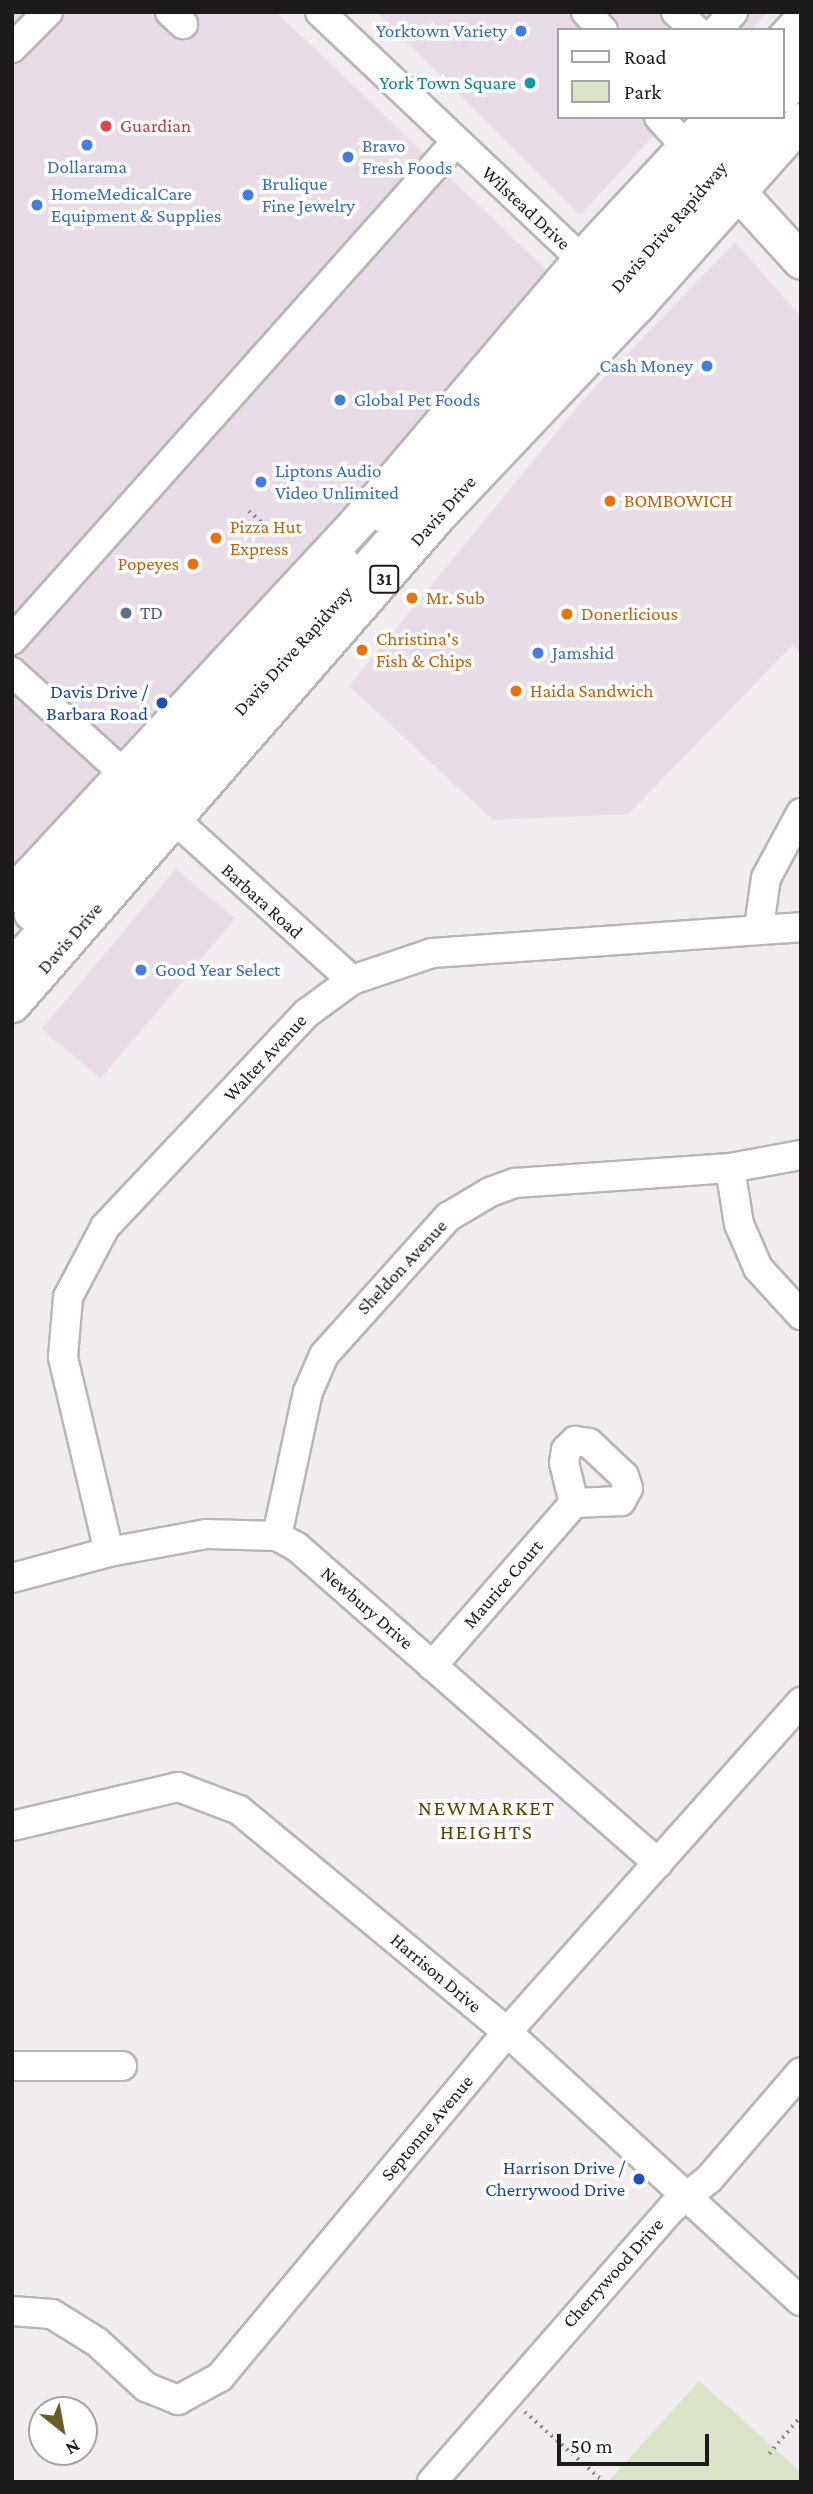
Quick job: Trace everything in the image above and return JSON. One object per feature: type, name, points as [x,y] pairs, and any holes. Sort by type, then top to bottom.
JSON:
[{"type":"main road","points":[[785,38],[801,21]]},
{"type":"main road","name":"Davis Drive","points":[[12,1004],[149,795],[358,521],[581,259],[710,149],[801,121]]},
{"type":"main road","points":[[710,149],[801,261]]},
{"type":"main road","name":"Davis Drive","points":[[12,894],[149,795],[439,514],[710,149]]},
{"type":"street","points":[[12,48],[48,12]]},
{"type":"street","name":"Wilstead Drive","points":[[320,12],[581,259]]},
{"type":"street","points":[[586,12],[601,28]]},
{"type":"street","points":[[719,28],[733,12]]},
{"type":"street","points":[[785,66],[801,48]]},
{"type":"street","points":[[785,96],[801,79]]},
{"type":"street","points":[[662,119],[710,149]]},
{"type":"street","name":"Davis Drive Rapidway","points":[[12,963],[149,795],[737,119]]},
{"type":"street","name":"Davis Drive Rapidway","points":[[710,149],[762,119]]},
{"type":"street","points":[[12,640],[456,142]]},
{"type":"street","name":"Barbara Road","points":[[12,672],[352,980]]},
{"type":"street","name":"Davis Drive Rapidway","points":[[12,935],[149,795]]},
{"type":"street","points":[[760,927],[766,878],[801,813]]},
{"type":"street","name":"Walter Avenue","points":[[109,1552],[64,1357],[68,1297],[105,1227],[307,1013],[352,980],[432,953],[760,927],[801,927]]},
{"type":"street","name":"Sheldon Avenue","points":[[277,1535],[307,1392],[324,1355],[447,1217],[490,1192],[515,1183],[730,1168],[801,1155]]},
{"type":"street","points":[[730,1168],[739,1224],[758,1268],[801,1314]]},
{"type":"street","points":[[575,1441],[589,1443],[624,1476],[633,1504],[575,1503],[564,1463],[566,1450],[575,1441]]},
{"type":"street","name":"Maurice Court","points":[[432,1666],[575,1503]]},
{"type":"street","points":[[12,1578],[109,1552],[206,1534],[277,1535]]},
{"type":"street","name":"Newbury Drive","points":[[277,1535],[297,1547],[658,1863]]},
{"type":"street","name":"Septonne Avenue","points":[[12,2311],[52,2314],[97,2342],[146,2387],[178,2400],[220,2377],[507,2032],[801,1702]]},
{"type":"street","name":"Harrison Drive","points":[[12,1826],[178,1787],[239,1810],[507,2032],[801,2301]]},
{"type":"street","points":[[12,2066],[122,2066]]},
{"type":"street","name":"Cherrywood Drive","points":[[432,2482],[505,2394],[671,2208],[689,2196],[801,2072]]},
{"type":"path","points":[[249,511],[272,532]]},
{"type":"path","points":[[505,2394],[604,2482]]},
{"type":"path","points":[[769,2454],[801,2416]]},
{"type":"shaded area","points":[[12,12],[276,12],[556,279],[12,882]]},
{"type":"shaded area","name":"York Town Square","points":[[377,12],[767,12],[753,28],[558,28],[558,119],[669,119],[580,215]]},
{"type":"shaded area","points":[[735,242],[801,317],[801,654],[793,645],[628,814],[493,820],[349,686],[583,400]]},
{"type":"shaded area","points":[[176,869],[235,918],[101,1079],[42,1029]]},
{"type":"green space","points":[[699,2381],[801,2472],[801,2482],[608,2482]]},
{"type":"place","name":"Yorktown Variety","points":[[521,31]]},
{"type":"place","name":"York Town Square","points":[[530,83]]},
{"type":"place","name":"Guardian","points":[[106,126]]},
{"type":"place","name":"Dollarama","points":[[87,145]]},
{"type":"place","name":"Bravo Fresh Foods","points":[[348,157]]},
{"type":"place","name":"Brulique Fine Jewelry","points":[[248,195]]},
{"type":"place","name":"HomeMedicalCare Equipment & Supplies","points":[[37,205]]},
{"type":"place","name":"Cash Money","points":[[707,366]]},
{"type":"place","name":"Global Pet Foods","points":[[340,400]]},
{"type":"place","name":"Liptons Audio Video Unlimited","points":[[261,482]]},
{"type":"place","name":"BOMBOWICH","points":[[610,501]]},
{"type":"place","name":"Pizza Hut Express","points":[[216,538]]},
{"type":"place","name":"Popeyes","points":[[193,564]]},
{"type":"place","name":"Mr. Sub","points":[[412,598]]},
{"type":"place","name":"TD","points":[[126,613]]},
{"type":"place","name":"Donerlicious","points":[[567,614]]},
{"type":"place","name":"Christina's Fish & Chips","points":[[362,650]]},
{"type":"place","name":"Jamshid","points":[[538,653]]},
{"type":"place","name":"Haida Sandwich","points":[[516,691]]},
{"type":"place","name":"Davis Drive / Barbara Road","points":[[162,703]]},
{"type":"place","name":"Good Year Select","points":[[141,970]]},
{"type":"place","name":"Harrison Drive / Cherrywood Drive","points":[[639,2179]]},
{"type":"district","name":"NEWMARKET HEIGHTS","points":[[487,1820]]}]
